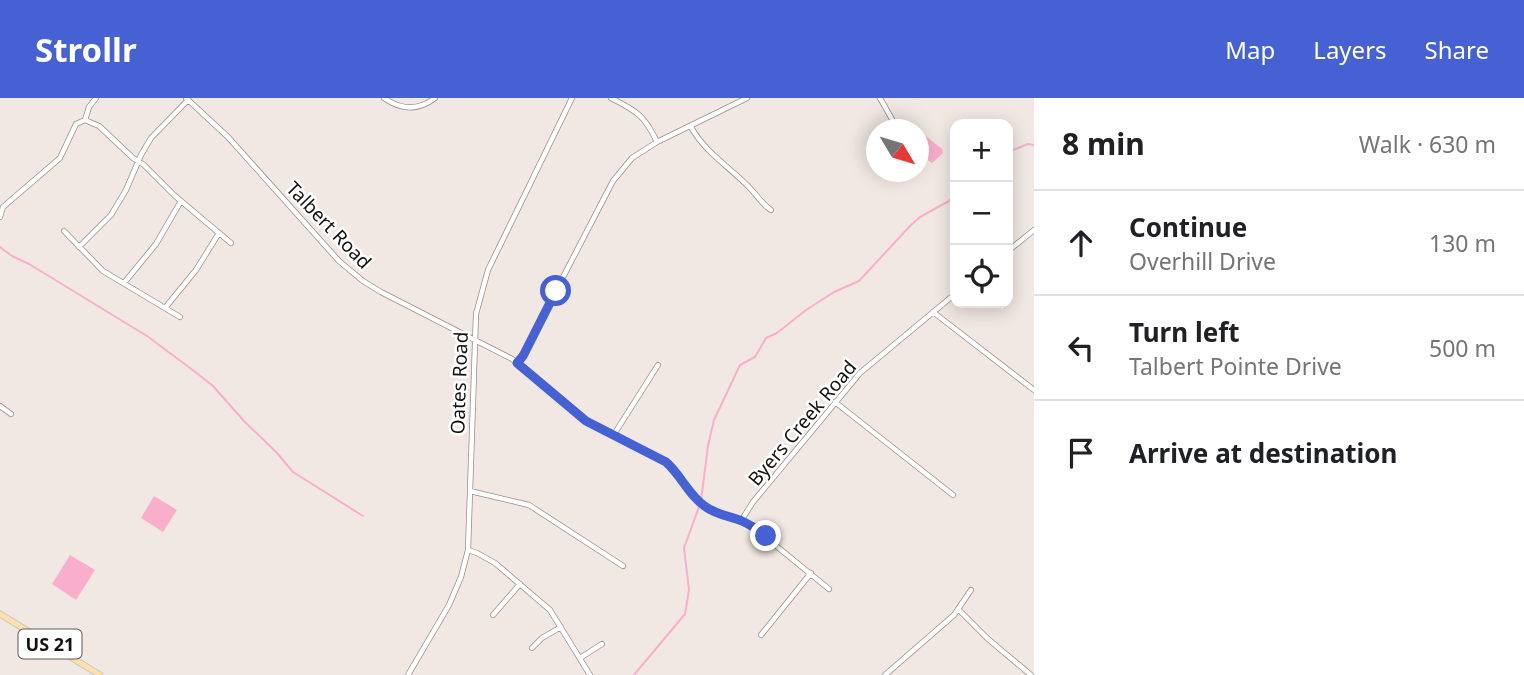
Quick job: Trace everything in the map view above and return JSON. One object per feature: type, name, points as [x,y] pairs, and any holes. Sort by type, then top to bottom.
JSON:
[{"type":"main road","name":"US 21","points":[[0,614],[100,675]]},
{"type":"street","points":[[85,120],[89,107],[96,98]]},
{"type":"street","points":[[384,98],[394,105],[409,108],[419,107],[435,98]]},
{"type":"street","name":"Oates Road","points":[[408,675],[449,606],[468,550],[476,314],[488,270],[572,98]]},
{"type":"street","points":[[611,98],[642,116],[657,142]]},
{"type":"street","points":[[517,363],[613,181],[632,158],[657,142],[747,98]]},
{"type":"street","points":[[880,98],[892,119]]},
{"type":"street","points":[[79,247],[111,215],[126,190],[145,145],[187,99]]},
{"type":"street","name":"Talbert Road","points":[[187,99],[228,137],[339,261],[363,281],[517,363],[586,421],[666,462],[698,501],[708,509],[753,527],[829,589]]},
{"type":"street","points":[[0,217],[4,207],[57,162],[76,124],[85,120],[99,126],[231,243]]},
{"type":"street","points":[[691,127],[709,152],[771,210]]},
{"type":"street","points":[[124,283],[156,244],[181,201]]},
{"type":"street","points":[[1013,247],[1034,230]]},
{"type":"street","points":[[64,231],[103,271],[180,317]]},
{"type":"street","points":[[165,308],[196,270],[219,233]]},
{"type":"street","name":"Byers Creek Road","points":[[741,521],[753,502],[860,373],[950,298]]},
{"type":"street","points":[[933,312],[1034,390]]},
{"type":"street","points":[[614,436],[658,365]]},
{"type":"street","points":[[835,402],[953,495]]},
{"type":"street","points":[[0,406],[11,414]]},
{"type":"street","points":[[470,491],[529,505],[623,566]]},
{"type":"street","points":[[468,550],[495,563],[550,610],[590,675]]},
{"type":"street","points":[[761,635],[811,573]]},
{"type":"street","points":[[493,615],[520,584]]},
{"type":"street","points":[[885,675],[942,626],[971,590]]},
{"type":"street","points":[[958,609],[988,639],[1031,675]]},
{"type":"street","points":[[532,648],[561,627]]},
{"type":"street","points":[[580,657],[603,644]]},
{"type":"shaded area","points":[[929,139],[943,153],[932,163],[929,161]]},
{"type":"shaded area","points":[[154,496],[177,510],[163,532],[141,518]]},
{"type":"shaded area","points":[[70,555],[95,570],[76,600],[52,584]]},
{"type":"waterway","points":[[1013,150],[1028,144],[1034,145]]},
{"type":"waterway","points":[[701,501],[714,420],[740,365],[755,357],[766,338],[834,292],[859,281],[920,217],[950,200]]},
{"type":"waterway","points":[[0,247],[147,336],[213,386],[293,472],[363,516]]},
{"type":"waterway","points":[[634,675],[685,614],[689,590],[684,548],[699,507]]},
{"type":"route","points":[[556,291],[517,363],[586,421],[666,462],[698,501],[708,509],[741,521],[766,536]]}]
